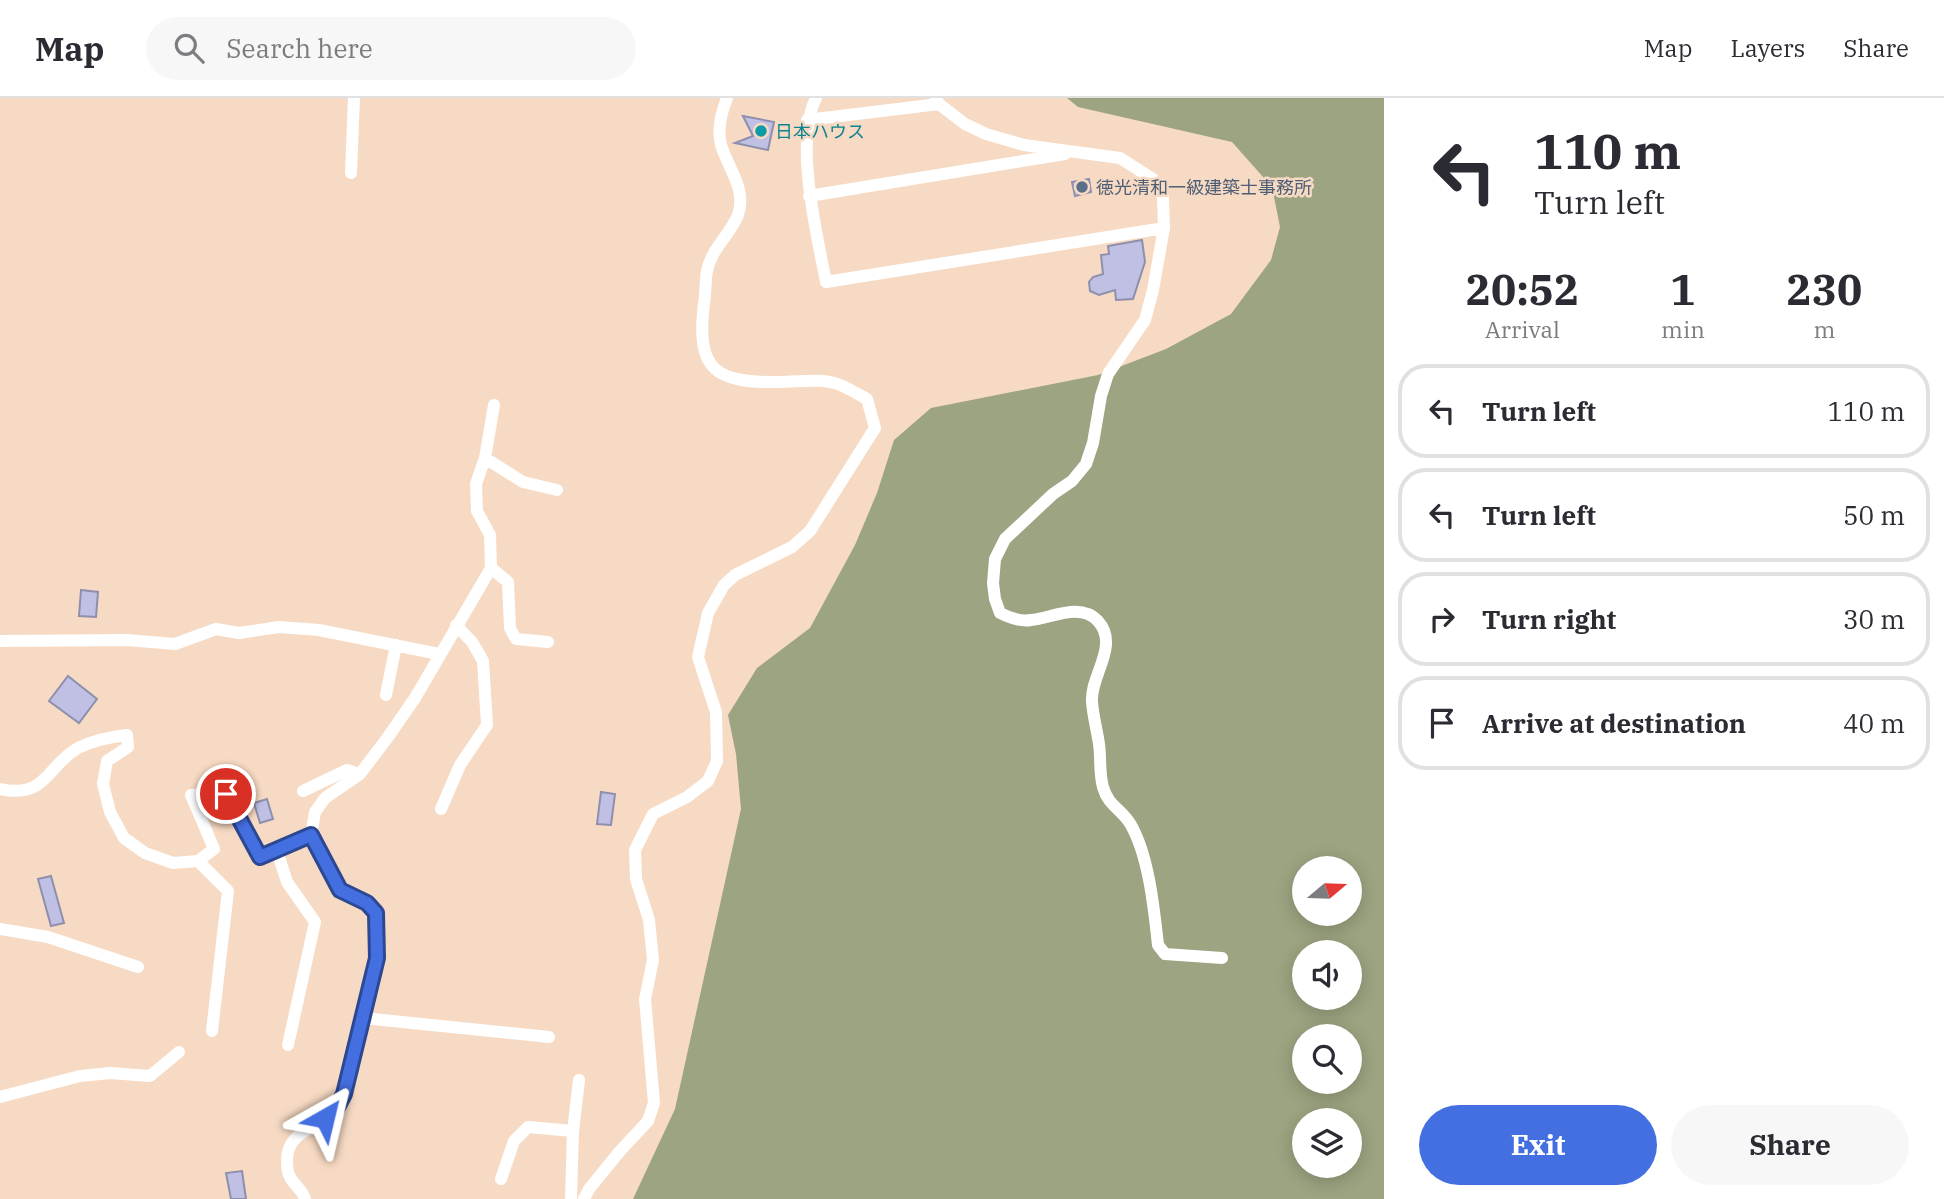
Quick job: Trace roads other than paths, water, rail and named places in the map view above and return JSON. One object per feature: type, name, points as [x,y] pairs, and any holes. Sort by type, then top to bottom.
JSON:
[{"type":"street","points":[[351,173],[350,137],[354,98]]},
{"type":"street","points":[[584,1199],[620,1151],[648,1121],[654,1103],[645,999],[653,960],[649,920],[636,879],[635,850],[653,814],[687,797],[708,781],[717,761],[716,712],[698,657],[708,613],[724,585],[735,575],[792,547],[810,531],[875,428],[867,399],[838,384],[818,381],[753,382],[727,378],[713,368],[703,353],[702,323],[706,272],[720,242],[738,216],[741,200],[737,181],[721,144],[719,126],[727,98]]},
{"type":"street","points":[[816,98],[807,120],[809,195],[826,282],[1164,228]]},
{"type":"street","points":[[807,120],[937,101],[965,124],[986,134],[1024,145],[1120,158],[1153,179],[1163,197],[1164,228],[1145,320],[1108,374],[1086,464],[1072,481],[1053,494],[1005,539],[995,559],[993,583],[1000,613],[1013,620],[1030,621],[1069,612],[1084,612],[1097,620],[1105,634],[1107,650],[1091,688],[1102,786],[1109,802],[1122,813],[1131,826],[1148,874],[1158,945],[1165,954],[1222,958]]},
{"type":"street","points":[[809,195],[1083,152]]},
{"type":"street","points":[[305,1199],[303,1191],[293,1183],[288,1173],[288,1147],[296,1136],[335,1111],[344,1094],[377,958],[376,913],[367,903],[340,890],[311,835],[316,812],[325,798],[360,774],[415,698],[491,568],[490,535],[477,511],[476,484],[485,458],[494,405]]},
{"type":"street","points":[[485,458],[523,482],[557,490]]},
{"type":"street","points":[[491,568],[508,582],[510,628],[516,639],[548,642]]},
{"type":"street","points":[[441,809],[460,765],[487,725],[483,661],[472,642],[456,625]]},
{"type":"street","points":[[0,641],[127,640],[175,644],[216,629],[239,634],[279,627],[319,630],[439,654]]},
{"type":"street","points":[[386,695],[396,645]]},
{"type":"street","points":[[0,789],[18,793],[40,784],[76,749],[104,737],[127,735],[128,747],[107,761],[103,784],[110,812],[124,838],[145,853],[173,863],[198,861],[214,849],[191,795],[226,794],[260,857],[311,835]]},
{"type":"street","points":[[303,791],[347,770],[360,774]]},
{"type":"street","points":[[277,851],[287,882],[315,922],[288,1045]]},
{"type":"street","points":[[198,861],[228,891],[212,1031]]},
{"type":"street","points":[[0,929],[48,937],[138,967]]},
{"type":"street","points":[[363,1018],[549,1037]]},
{"type":"street","points":[[0,1097],[79,1076],[110,1073],[150,1076],[179,1052]]},
{"type":"street","points":[[571,1199],[573,1131],[579,1080]]},
{"type":"street","points":[[501,1179],[514,1141],[528,1127],[573,1131]]},
{"type":"place","name":"日本ハウス","points":[[761,131]]},
{"type":"place","name":"徳光清和一級建築士事務所","points":[[1082,187]]}]
